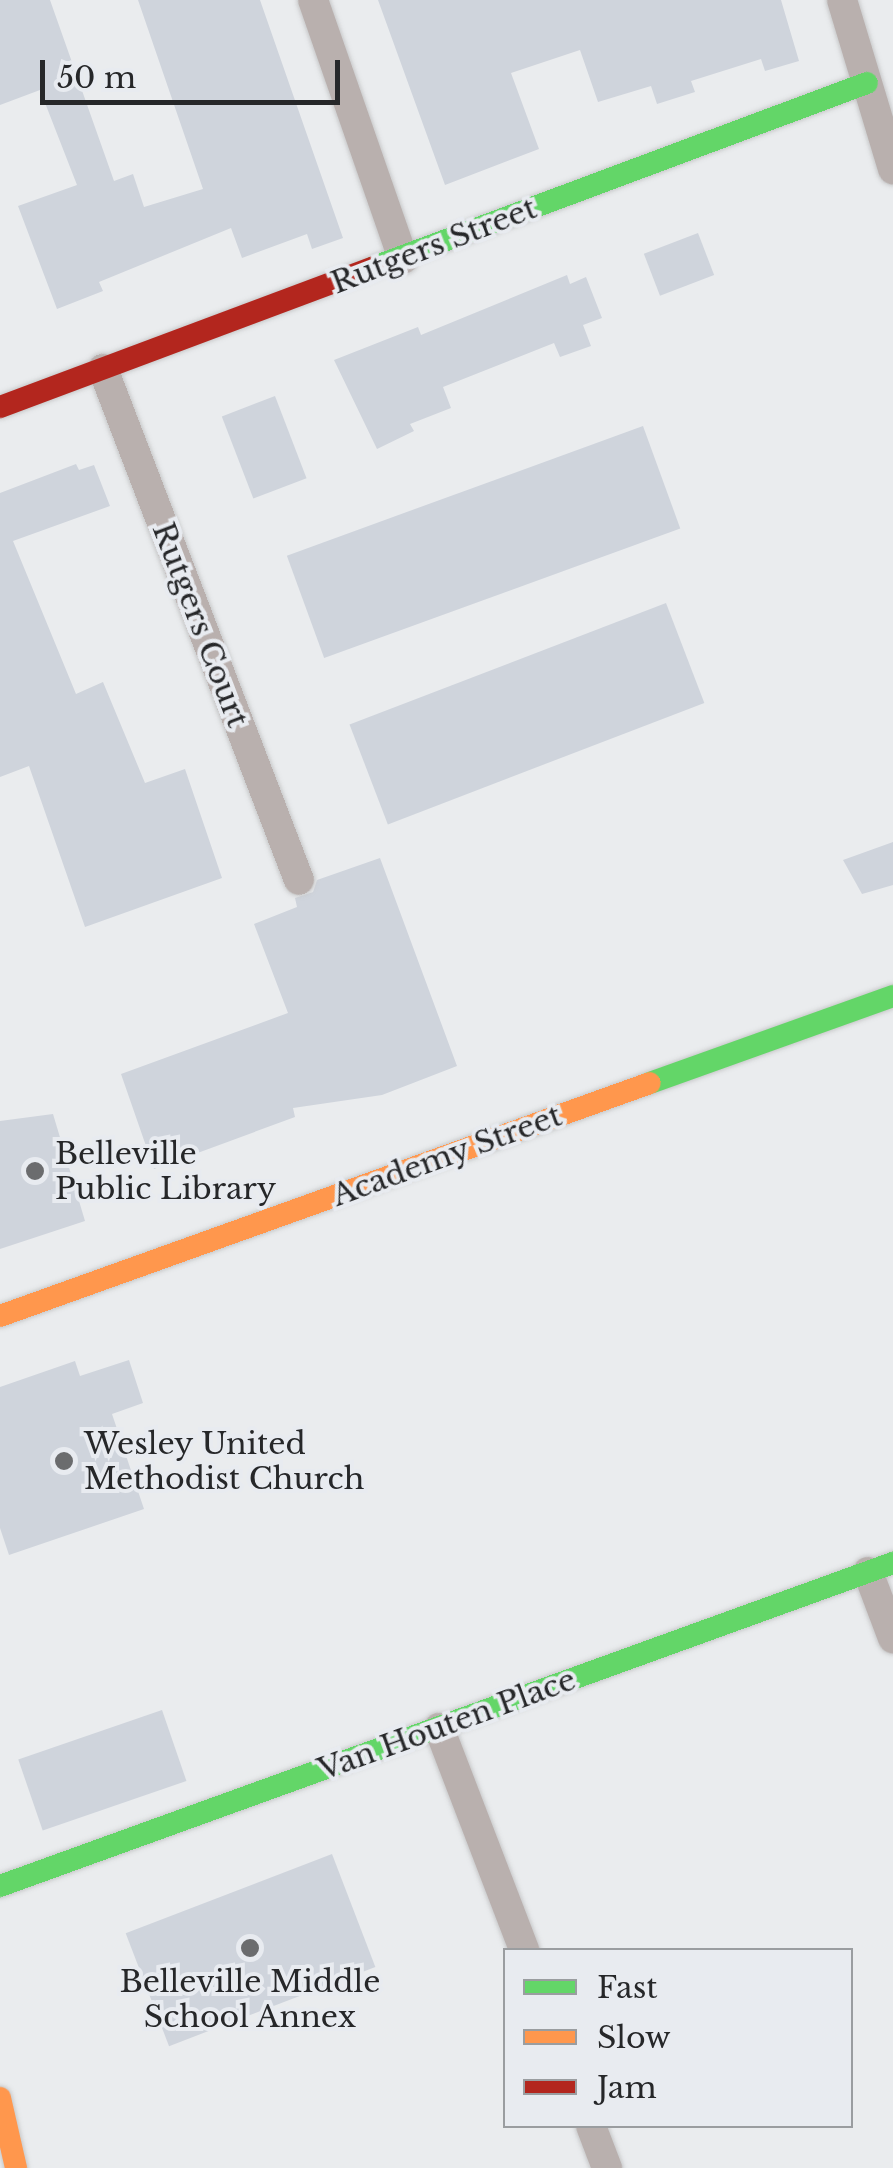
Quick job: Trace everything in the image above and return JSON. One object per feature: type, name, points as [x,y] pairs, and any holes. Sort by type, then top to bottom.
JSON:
[{"type":"street","points":[[313,0],[403,259]]},
{"type":"street","points":[[842,0],[893,169]]},
{"type":"street","name":"Rutgers Street","points":[[0,407],[867,83]]},
{"type":"street","name":"Rutgers Court","points":[[102,368],[299,880]]},
{"type":"street","name":"Academy Street","points":[[0,1316],[893,996]]},
{"type":"street","points":[[880,1568],[893,1638]]},
{"type":"street","name":"Van Houten Place","points":[[0,1886],[880,1568]]},
{"type":"street","points":[[439,1728],[523,1948]]},
{"type":"street","points":[[0,2098],[16,2168]]},
{"type":"street","points":[[592,2128],[607,2168]]},
{"type":"building","points":[[0,0],[50,0],[114,181],[133,174],[144,207],[203,189],[138,0],[260,0],[343,238],[312,249],[307,234],[242,258],[231,228],[99,282],[103,291],[57,309],[18,206],[77,185],[40,90],[0,105]]},
{"type":"building","points":[[378,0],[781,0],[799,61],[765,71],[761,59],[691,81],[695,92],[657,104],[651,86],[598,102],[580,50],[511,73],[539,149],[445,185]]},
{"type":"building","points":[[698,233],[714,275],[660,296],[644,254]]},
{"type":"building","points":[[567,275],[570,284],[586,277],[602,318],[583,325],[591,346],[560,357],[554,343],[443,387],[451,408],[410,424],[414,431],[377,449],[334,360],[418,327],[421,335]]},
{"type":"building","points":[[275,396],[307,478],[253,499],[222,416]]},
{"type":"building","points":[[643,426],[680,528],[324,658],[287,556]]},
{"type":"building","points":[[76,464],[79,470],[94,465],[110,506],[13,541],[76,694],[103,682],[145,783],[185,769],[222,878],[85,927],[29,766],[0,777],[0,493]]},
{"type":"building","points":[[666,603],[704,703],[388,824],[350,724]]},
{"type":"building","points":[[893,842],[893,885],[862,894],[843,860]]},
{"type":"building","points":[[380,858],[457,1066],[382,1095],[293,1108],[295,1117],[154,1169],[121,1074],[288,1013],[254,924],[297,907],[295,898],[313,892],[317,880]]},
{"type":"building","name":"Belleville Public Library","points":[[53,1114],[85,1221],[0,1249],[0,1121]]},
{"type":"building","name":"Wesley United Methodist Church","points":[[129,1360],[143,1403],[112,1414],[144,1509],[9,1555],[0,1528],[0,1387],[75,1361],[80,1376]]},
{"type":"building","points":[[162,1710],[186,1781],[43,1830],[18,1759]]},
{"type":"building","name":"Belleville Middle School Annex","points":[[332,1854],[375,1967],[169,2046],[126,1933]]},
{"type":"traffic: fast","points":[[374,267],[867,83]]},
{"type":"traffic: fast","points":[[650,1083],[893,996]]},
{"type":"traffic: fast","points":[[0,1886],[893,1563]]},
{"type":"traffic: slow","points":[[0,1316],[650,1083]]},
{"type":"traffic: slow","points":[[0,2098],[16,2168]]},
{"type":"traffic: jam","points":[[0,407],[374,267]]},
{"type":"place","name":"Belleville Public Library","points":[[35,1171]]},
{"type":"place","name":"Wesley United Methodist Church","points":[[64,1461]]},
{"type":"place","name":"Belleville Middle School Annex","points":[[250,1948]]}]
